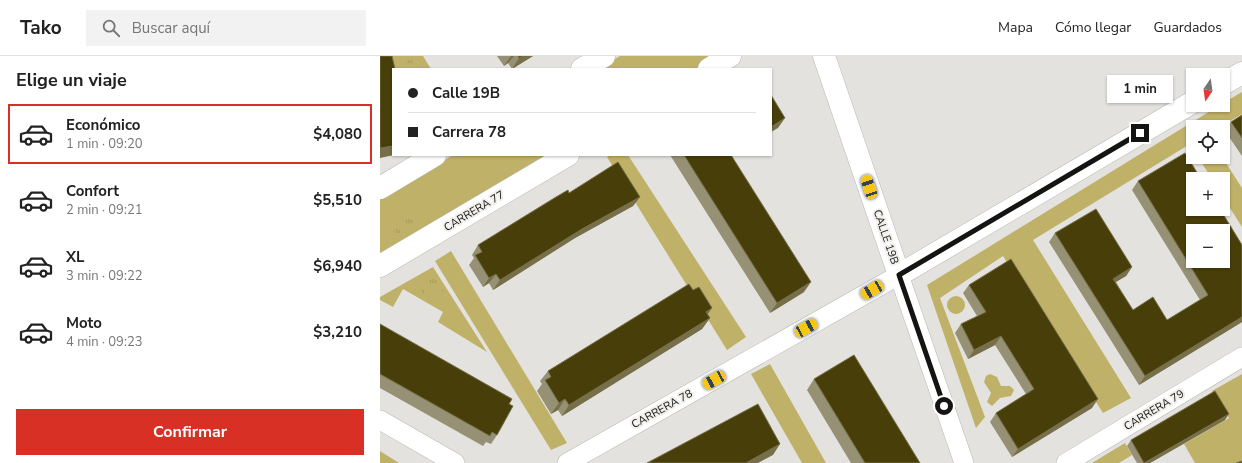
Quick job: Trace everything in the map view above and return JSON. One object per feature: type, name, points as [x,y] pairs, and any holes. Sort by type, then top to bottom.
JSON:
[{"type":"street","points":[[584,68],[604,56]]},
{"type":"street","points":[[711,68],[730,56]]},
{"type":"street","name":"CALLE 19B","points":[[824,56],[964,463]]},
{"type":"street","points":[[1230,80],[1242,73]]},
{"type":"street","name":"CARRERA 78","points":[[567,463],[899,275],[1186,106]]},
{"type":"street","points":[[380,188],[433,156]]},
{"type":"street","name":"CARRERA 77","points":[[380,266],[566,156]]},
{"type":"street","name":"CARRERA 79","points":[[1066,463],[1242,357]]},
{"type":"street","points":[[380,420],[455,463]]},
{"type":"green space","points":[[383,56],[423,56],[430,68],[392,68]]},
{"type":"green space","points":[[620,56],[717,56],[697,68],[600,68]]},
{"type":"green space","points":[[416,57],[422,59],[425,68],[405,68],[407,61]]},
{"type":"green space","points":[[1242,92],[1242,114],[1230,121],[1196,120],[1209,112],[1230,112],[1230,99]]},
{"type":"green space","points":[[1186,126],[1186,146],[1033,240],[1131,398],[1103,413],[1003,256],[940,298],[985,417],[976,428],[927,285]]},
{"type":"green space","points":[[451,156],[548,156],[380,256],[380,198]]},
{"type":"green space","points":[[629,156],[746,337],[727,350],[607,157]]},
{"type":"green space","points":[[1202,164],[1227,164],[1242,188],[1242,227],[1230,208],[1230,172],[1208,172]]},
{"type":"green space","points":[[408,207],[420,227],[399,239],[388,220]]},
{"type":"green space","points":[[451,251],[567,443],[551,450],[435,261]]},
{"type":"green space","points":[[433,267],[487,352],[438,322],[443,312],[403,289],[393,307],[380,300],[380,297]]},
{"type":"green space","points":[[432,277],[440,280],[443,288],[440,296],[432,299],[424,296],[421,288],[424,280]]},
{"type":"green space","points":[[952,296],[960,296],[965,301],[963,312],[960,314],[952,314],[947,309],[947,301]]},
{"type":"green space","points":[[770,364],[826,463],[802,463],[751,374]]},
{"type":"green space","points":[[990,374],[997,377],[1001,386],[1010,386],[1014,390],[1011,396],[1000,398],[992,406],[987,402],[991,393],[984,382],[986,376]]},
{"type":"green space","points":[[1242,374],[1242,463],[1195,463],[1184,444],[1229,418],[1212,391]]},
{"type":"green space","points":[[1125,443],[1132,455],[1119,463],[1092,463]]},
{"type":"green space","points":[[380,451],[399,463],[380,463]]},
{"type":"building","points":[[380,56],[392,56],[395,68],[392,68],[392,146],[380,148]]},
{"type":"building","points":[[772,97],[785,118],[772,126]]},
{"type":"building","points":[[1242,115],[1242,138],[1231,122]]},
{"type":"building","points":[[1185,153],[1186,164],[1192,164],[1197,172],[1186,172],[1186,216],[1224,216],[1229,224],[1186,224],[1186,259],[1138,181]]},
{"type":"building","points":[[685,156],[732,156],[811,282],[777,303]]},
{"type":"building","points":[[618,162],[640,197],[582,229],[500,280],[496,274],[489,278],[475,255],[482,252],[478,245],[568,190],[569,193]]},
{"type":"building","points":[[1096,209],[1132,267],[1113,279],[1133,310],[1153,297],[1167,320],[1208,295],[1191,268],[1230,268],[1230,225],[1242,245],[1242,317],[1145,376],[1055,233]]},
{"type":"building","points":[[1011,259],[1098,399],[1018,449],[996,413],[1034,389],[1001,336],[974,350],[961,324],[986,312],[969,285]]},
{"type":"building","points":[[689,284],[693,290],[699,287],[712,308],[706,312],[710,318],[569,405],[565,399],[559,403],[545,380],[551,377],[548,371]]},
{"type":"building","points":[[380,324],[512,399],[509,404],[513,406],[497,435],[492,432],[490,436],[380,374]]},
{"type":"building","points":[[854,355],[920,463],[865,463],[814,379]]},
{"type":"building","points":[[1215,391],[1229,414],[1144,463],[1131,440]]},
{"type":"building","points":[[758,404],[780,444],[746,463],[647,463]]},
{"type":"route","points":[[944,406],[899,275],[1140,133]]}]
